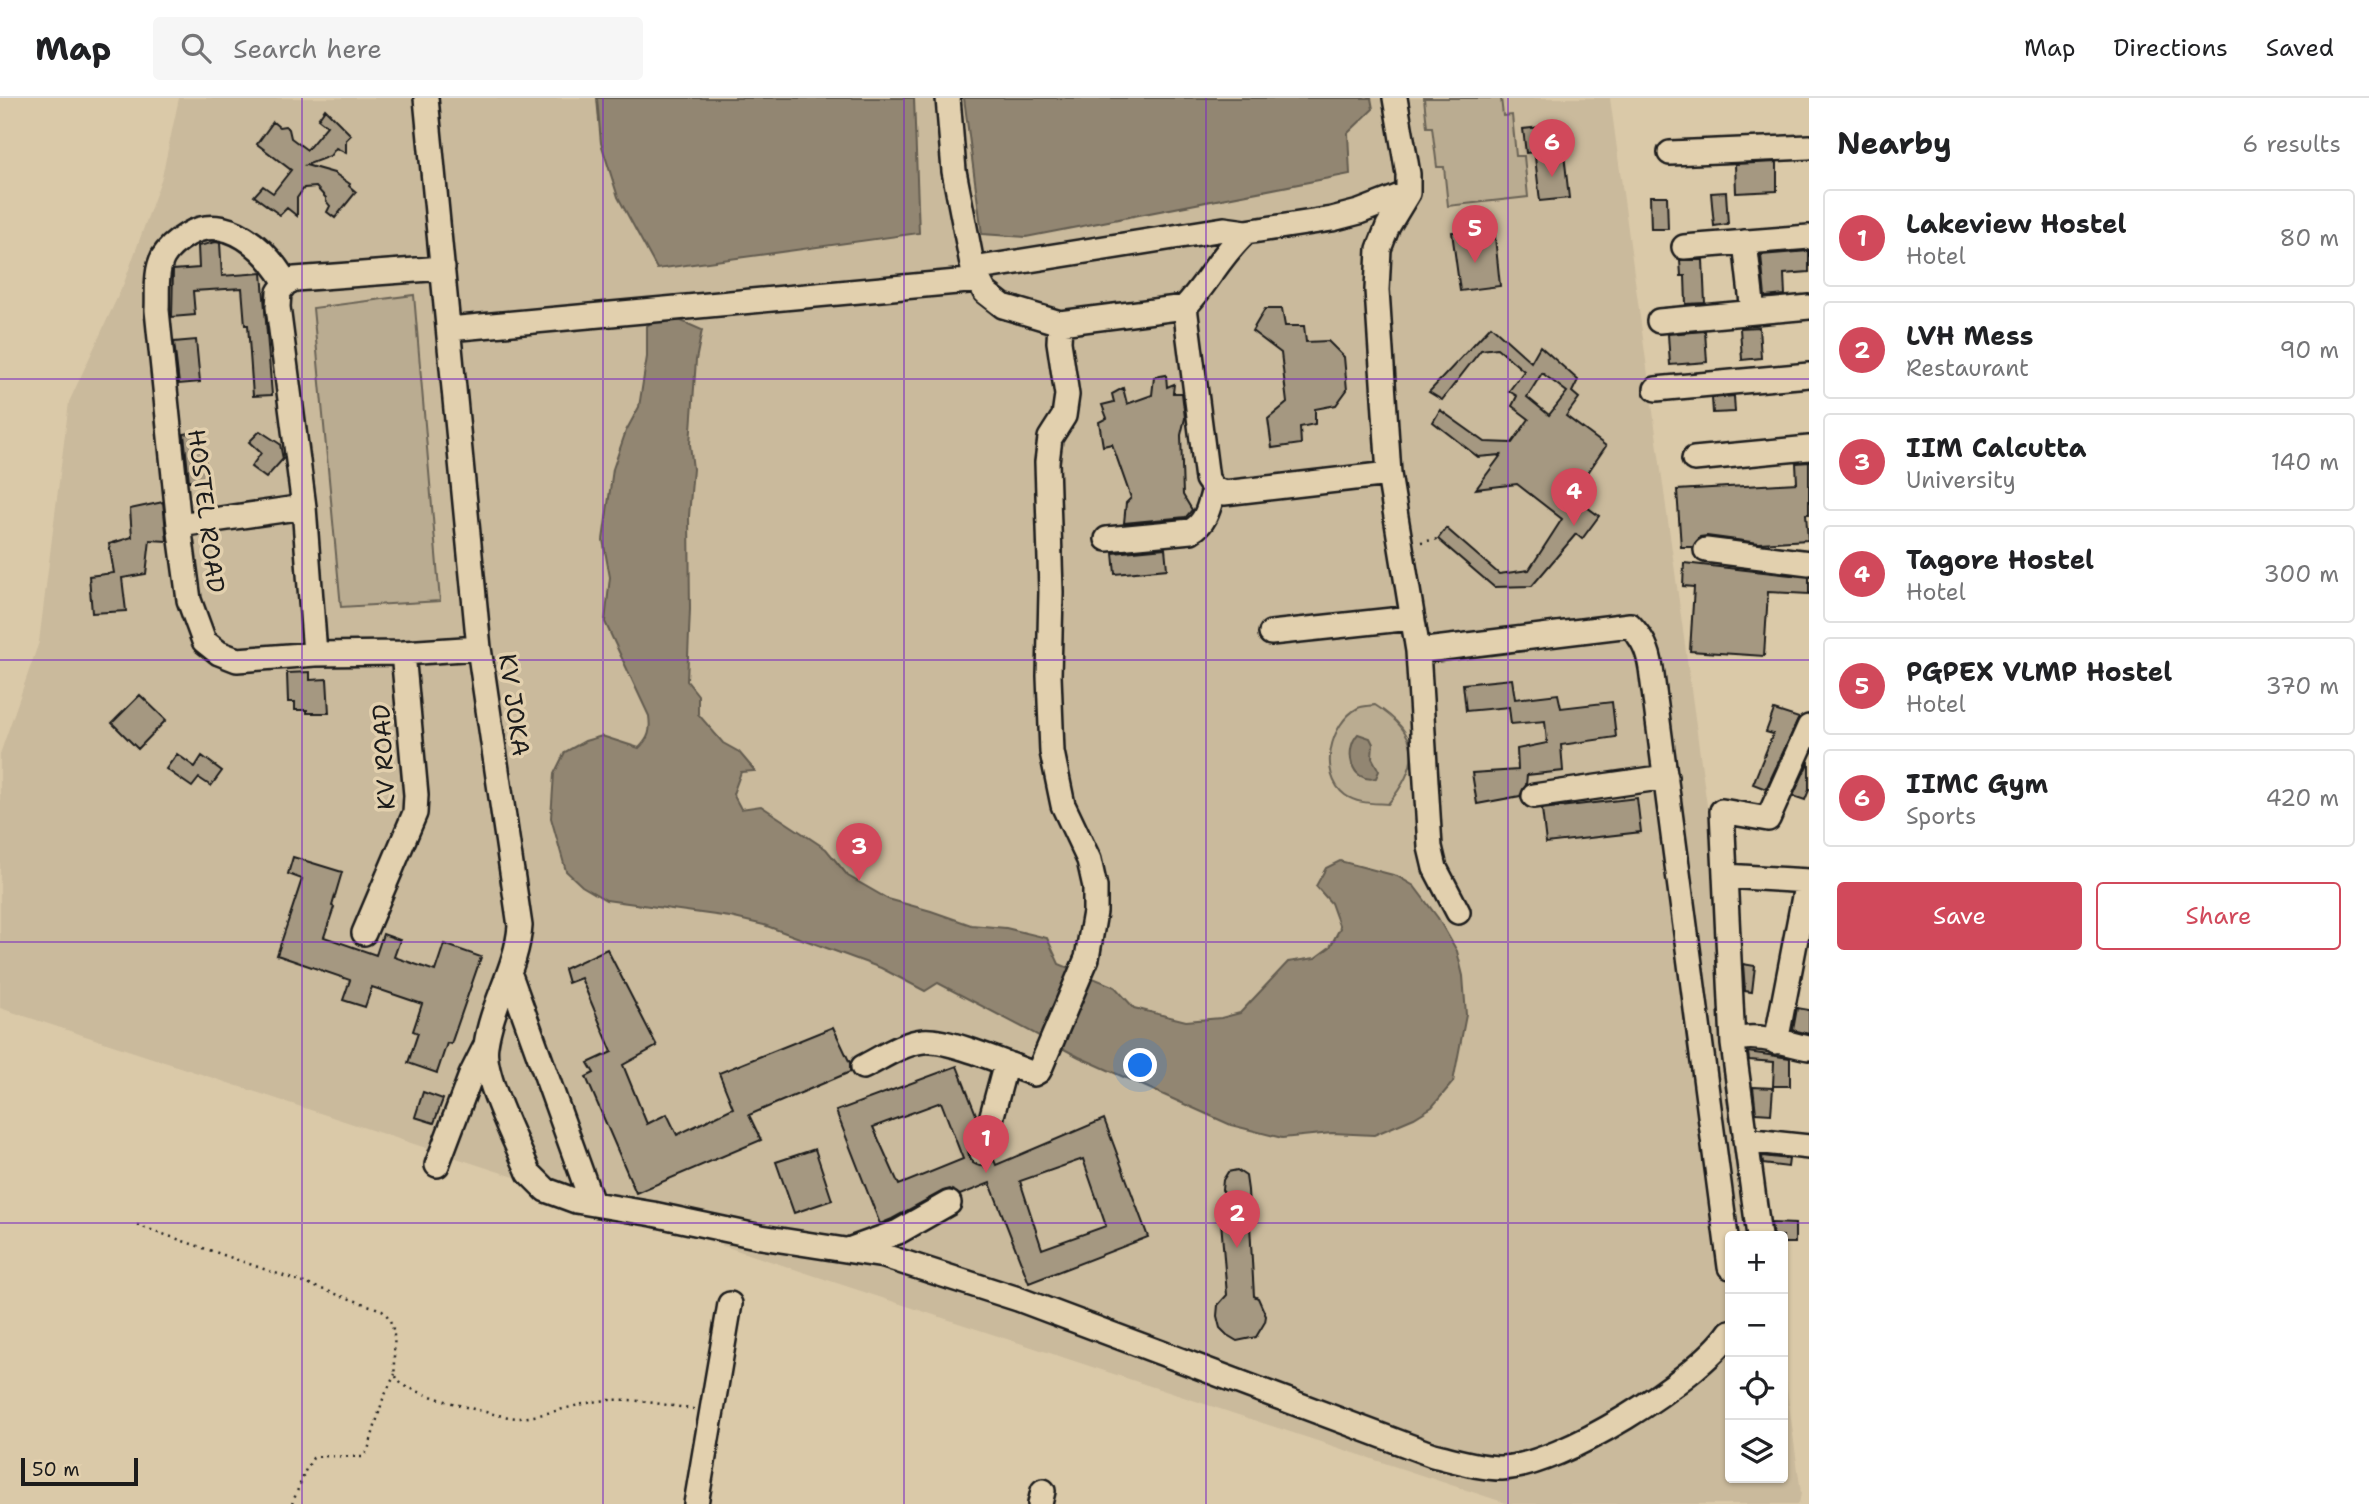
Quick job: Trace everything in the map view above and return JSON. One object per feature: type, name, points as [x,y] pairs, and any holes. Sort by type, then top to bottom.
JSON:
[{"type":"street","name":"KV JOKA","points":[[426,98],[479,648],[520,926],[519,945],[485,1047],[488,1074],[529,1173],[546,1190],[576,1200],[761,1237],[884,1256],[1018,1300],[1433,1455],[1476,1465],[1504,1468],[1554,1455],[1638,1410],[1693,1373],[1725,1338]]},
{"type":"street","points":[[948,98],[954,171],[976,274],[985,292],[1003,306],[1060,323],[1185,307],[1246,232]]},
{"type":"street","points":[[1395,98],[1408,174],[1408,193],[1388,226],[1379,249],[1377,290],[1389,474],[1410,618],[1418,650],[1430,847],[1435,868],[1458,912]]},
{"type":"street","points":[[1670,153],[1809,147]]},
{"type":"street","points":[[449,329],[976,274],[1224,229],[1246,232],[1332,219],[1359,212],[1408,193]]},
{"type":"street","name":"HOSTEL ROAD","points":[[286,283],[274,262],[260,247],[236,233],[215,228],[196,230],[174,243],[163,258],[158,281],[158,310],[179,525],[189,600],[204,641],[219,653],[237,660],[315,654],[403,653],[479,648]]},
{"type":"street","points":[[1684,247],[1809,237]]},
{"type":"street","points":[[1745,242],[1753,312]]},
{"type":"street","points":[[315,654],[304,507],[278,307],[279,292],[286,283],[295,279],[443,268]]},
{"type":"street","points":[[1185,307],[1207,480],[1214,489],[1224,493],[1389,474]]},
{"type":"street","points":[[1659,321],[1809,307]]},
{"type":"street","points":[[863,1066],[913,1043],[926,1040],[971,1051],[1034,1074],[1039,1071],[1087,958],[1095,912],[1095,887],[1089,860],[1063,805],[1052,752],[1047,462],[1050,438],[1064,416],[1067,395],[1059,342],[1060,323]]},
{"type":"street","points":[[1657,389],[1809,375]]},
{"type":"street","points":[[1694,459],[1809,448]]},
{"type":"street","points":[[1107,539],[1191,531],[1200,526],[1206,516],[1214,489]]},
{"type":"street","points":[[179,525],[304,507]]},
{"type":"street","points":[[1706,550],[1809,563]]},
{"type":"street","points":[[1272,633],[1410,618]]},
{"type":"street","points":[[1418,650],[1630,625],[1644,640],[1648,651],[1666,777],[1725,1231]]},
{"type":"street","name":"KV ROAD","points":[[364,933],[415,813],[416,795],[403,653]]},
{"type":"street","points":[[1758,1231],[1733,1044],[1722,811],[1768,819],[1809,727]]},
{"type":"street","points":[[1534,796],[1666,777]]},
{"type":"street","points":[[1725,876],[1808,881],[1776,1042]]},
{"type":"street","points":[[510,975],[592,1203]]},
{"type":"street","points":[[1733,1044],[1743,1037],[1809,1048]]},
{"type":"street","points":[[437,1165],[471,1075],[485,1047]]},
{"type":"street","points":[[982,1153],[1006,1063]]},
{"type":"street","points":[[1745,1140],[1809,1147]]},
{"type":"street","points":[[848,1251],[898,1232],[949,1203]]},
{"type":"street","points":[[696,1504],[730,1304]]},
{"type":"path","points":[[136,1224],[382,1310],[391,1319],[395,1330],[395,1374],[398,1382],[417,1392],[516,1418],[612,1400],[712,1410]]},
{"type":"path","points":[[292,1504],[313,1458],[321,1455],[363,1457],[368,1450],[383,1399],[395,1374]]},
{"type":"shaded area","points":[[179,98],[1610,98],[1765,1231],[1725,1231],[1725,1483],[1788,1483],[1788,1397],[1801,1493],[1799,1504],[1509,1504],[0,1008],[0,754],[39,642],[69,402],[124,283],[162,177]]},
{"type":"shaded area","points":[[597,98],[914,98],[919,233],[657,269],[618,197],[601,143]]},
{"type":"shaded area","points":[[964,98],[1371,98],[1373,109],[1348,133],[1350,174],[1026,237],[982,234]]},
{"type":"shaded area","points":[[1424,98],[1501,98],[1503,116],[1512,115],[1516,156],[1524,156],[1528,197],[1448,206],[1444,167],[1437,167],[1432,127],[1427,127]]},
{"type":"shaded area","points":[[414,295],[440,601],[341,607],[313,308]]},
{"type":"shaded area","points":[[663,313],[702,330],[696,360],[690,444],[693,469],[689,516],[690,609],[687,681],[698,695],[698,714],[723,743],[739,752],[755,771],[741,772],[733,794],[741,809],[761,806],[826,849],[848,876],[888,899],[971,925],[1006,928],[1047,938],[1059,964],[1115,987],[1134,1008],[1186,1021],[1221,1018],[1240,1013],[1288,962],[1315,958],[1330,947],[1340,928],[1331,903],[1316,886],[1326,868],[1340,861],[1397,876],[1414,886],[1438,918],[1457,951],[1463,976],[1466,1015],[1453,1082],[1432,1107],[1374,1135],[1332,1133],[1282,1138],[1231,1125],[1079,1057],[938,983],[925,991],[881,968],[764,925],[730,917],[606,900],[582,886],[566,871],[551,818],[554,774],[565,752],[585,741],[602,736],[639,748],[649,730],[649,716],[605,622],[610,577],[603,540],[613,469],[626,431],[639,407],[647,357],[647,326]]},
{"type":"shaded area","points":[[1375,705],[1401,727],[1412,750],[1407,775],[1388,804],[1360,802],[1345,795],[1332,775],[1330,762],[1334,737],[1340,725],[1358,708]]},
{"type":"shaded area","points":[[1358,734],[1370,738],[1373,744],[1372,758],[1379,771],[1376,778],[1360,776],[1352,764],[1351,748]]},
{"type":"building","points":[[325,109],[351,135],[346,140],[346,153],[336,148],[330,156],[306,165],[334,173],[350,184],[356,192],[335,218],[327,212],[330,206],[316,187],[304,188],[297,198],[297,216],[287,208],[280,215],[254,196],[263,186],[273,193],[291,170],[257,144],[273,122],[279,127],[285,126],[289,129],[291,138],[307,150],[327,126],[318,119]]},
{"type":"building","points":[[1541,127],[1543,151],[1526,153],[1523,129]]},
{"type":"building","points":[[1564,154],[1569,198],[1540,201],[1535,157]]},
{"type":"building","points":[[1777,162],[1777,191],[1736,193],[1735,164]]},
{"type":"building","points":[[1726,192],[1728,224],[1714,226],[1711,193]]},
{"type":"building","points":[[1650,196],[1667,196],[1668,229],[1651,229]]},
{"type":"building","points":[[1494,227],[1500,286],[1460,291],[1452,232]]},
{"type":"building","points":[[220,243],[222,276],[262,273],[272,395],[253,396],[248,325],[245,325],[242,288],[193,291],[195,315],[172,317],[173,270],[199,268],[198,246]]},
{"type":"building","points":[[1809,251],[1809,272],[1784,274],[1785,295],[1765,297],[1761,255]]},
{"type":"building","points":[[1680,260],[1703,260],[1705,303],[1686,304],[1685,276],[1681,276]]},
{"type":"building","points":[[1265,309],[1282,309],[1285,326],[1304,326],[1306,342],[1328,341],[1344,357],[1347,390],[1336,405],[1315,409],[1315,424],[1300,427],[1301,444],[1272,448],[1268,419],[1287,403],[1281,353],[1252,331]]},
{"type":"building","points":[[1491,326],[1531,362],[1540,346],[1578,380],[1572,392],[1579,398],[1566,416],[1606,446],[1572,496],[1599,516],[1582,539],[1576,534],[1532,586],[1494,587],[1438,539],[1446,528],[1499,574],[1529,570],[1562,519],[1517,484],[1476,489],[1501,455],[1478,457],[1433,422],[1440,410],[1485,442],[1512,443],[1529,419],[1512,406],[1517,396],[1509,391],[1524,371],[1497,348],[1481,350],[1442,400],[1429,392]],"holes":[[[1542,373],[1567,392],[1549,415],[1527,397]]]},
{"type":"building","points":[[1759,327],[1761,358],[1742,360],[1740,328]]},
{"type":"building","points":[[1705,331],[1707,362],[1670,365],[1668,334]]},
{"type":"building","points":[[196,340],[200,382],[179,384],[174,342]]},
{"type":"building","points":[[1166,375],[1167,387],[1174,384],[1173,393],[1182,393],[1185,418],[1181,435],[1183,495],[1192,510],[1186,517],[1124,523],[1126,503],[1131,498],[1112,444],[1103,446],[1099,422],[1107,418],[1102,405],[1114,402],[1112,394],[1123,388],[1127,404],[1152,395],[1154,377]]},
{"type":"building","points":[[1734,396],[1735,412],[1713,413],[1712,398]]},
{"type":"building","points":[[201,431],[207,478],[189,481],[184,434]]},
{"type":"building","points":[[260,431],[280,444],[283,459],[266,478],[251,467],[261,453],[249,442]]},
{"type":"building","points":[[1809,462],[1809,514],[1806,514],[1808,540],[1759,543],[1707,536],[1700,537],[1693,547],[1681,547],[1677,490],[1797,483],[1796,463]]},
{"type":"building","points":[[163,502],[167,541],[150,540],[146,574],[122,578],[126,611],[92,613],[89,576],[114,573],[109,544],[132,537],[130,509]]},
{"type":"building","points":[[1165,548],[1167,569],[1115,574],[1113,553]]},
{"type":"building","points":[[1684,563],[1809,577],[1809,594],[1768,592],[1764,656],[1690,651],[1694,587],[1683,586]]},
{"type":"building","points":[[310,672],[310,680],[327,679],[329,713],[295,710],[295,702],[288,702],[287,673]]},
{"type":"building","points":[[1512,679],[1515,699],[1558,694],[1561,708],[1612,702],[1616,737],[1561,745],[1563,771],[1527,775],[1526,785],[1520,796],[1477,804],[1472,773],[1518,770],[1517,749],[1547,743],[1545,721],[1511,724],[1509,707],[1466,711],[1463,684]]},
{"type":"building","points":[[140,695],[166,720],[138,749],[112,723]]},
{"type":"building","points":[[1774,710],[1799,718],[1766,789],[1753,784],[1773,734],[1766,732]]},
{"type":"building","points":[[177,754],[195,767],[202,756],[222,771],[211,786],[199,778],[192,787],[166,769]]},
{"type":"building","points":[[1809,761],[1809,790],[1805,800],[1793,796]]},
{"type":"building","points":[[1637,798],[1641,832],[1546,843],[1542,809]]},
{"type":"building","points":[[293,857],[342,872],[324,937],[376,955],[383,934],[400,940],[394,957],[435,971],[444,944],[481,957],[451,1044],[447,1043],[437,1073],[408,1063],[418,1033],[413,1031],[422,1004],[372,987],[365,1007],[343,1000],[350,980],[277,955],[302,879],[288,874]]},
{"type":"building","points":[[607,949],[657,1046],[623,1065],[647,1124],[667,1114],[677,1135],[733,1108],[719,1073],[833,1027],[850,1063],[850,1072],[749,1115],[761,1140],[636,1193],[586,1077],[594,1073],[588,1063],[612,1052],[581,978],[568,983],[564,969]]},
{"type":"building","points":[[1743,964],[1755,966],[1752,992],[1745,991]]},
{"type":"building","points":[[1797,1008],[1809,1010],[1809,1034],[1793,1030]]},
{"type":"building","points":[[1748,1052],[1790,1058],[1790,1086],[1773,1086],[1774,1062],[1749,1060]]},
{"type":"building","points":[[957,1066],[977,1117],[968,1150],[969,1157],[973,1163],[985,1167],[994,1160],[996,1165],[1104,1119],[1148,1237],[1029,1283],[990,1183],[960,1195],[950,1189],[943,1191],[880,1224],[836,1111]],"holes":[[[941,1102],[963,1159],[899,1185],[873,1127]],[[1083,1159],[1106,1226],[1042,1249],[1020,1181]]]},
{"type":"building","points":[[1753,1087],[1773,1088],[1771,1114],[1756,1113]]},
{"type":"building","points":[[423,1092],[443,1099],[434,1123],[415,1117]]},
{"type":"building","points":[[815,1149],[832,1200],[794,1213],[776,1162]]},
{"type":"building","points":[[1762,1156],[1789,1159],[1788,1167],[1763,1164]]},
{"type":"building","points":[[1237,1170],[1246,1176],[1248,1190],[1254,1296],[1258,1298],[1266,1316],[1256,1337],[1237,1341],[1220,1328],[1217,1316],[1218,1305],[1227,1295],[1220,1209],[1236,1209],[1222,1190],[1223,1180],[1228,1172]]},
{"type":"building","points":[[1771,1223],[1795,1224],[1795,1243],[1788,1243],[1788,1231],[1772,1231]]},
{"type":"place","name":"IIMC Gym","points":[[1552,177]]},
{"type":"place","name":"PGPEX VLMP Hostel","points":[[1475,263]]},
{"type":"place","name":"Tagore Hostel","points":[[1574,526]]},
{"type":"place","name":"IIM Calcutta","points":[[859,881]]},
{"type":"place","name":"Lakeview Hostel","points":[[986,1173]]},
{"type":"place","name":"LVH Mess","points":[[1237,1248]]}]
